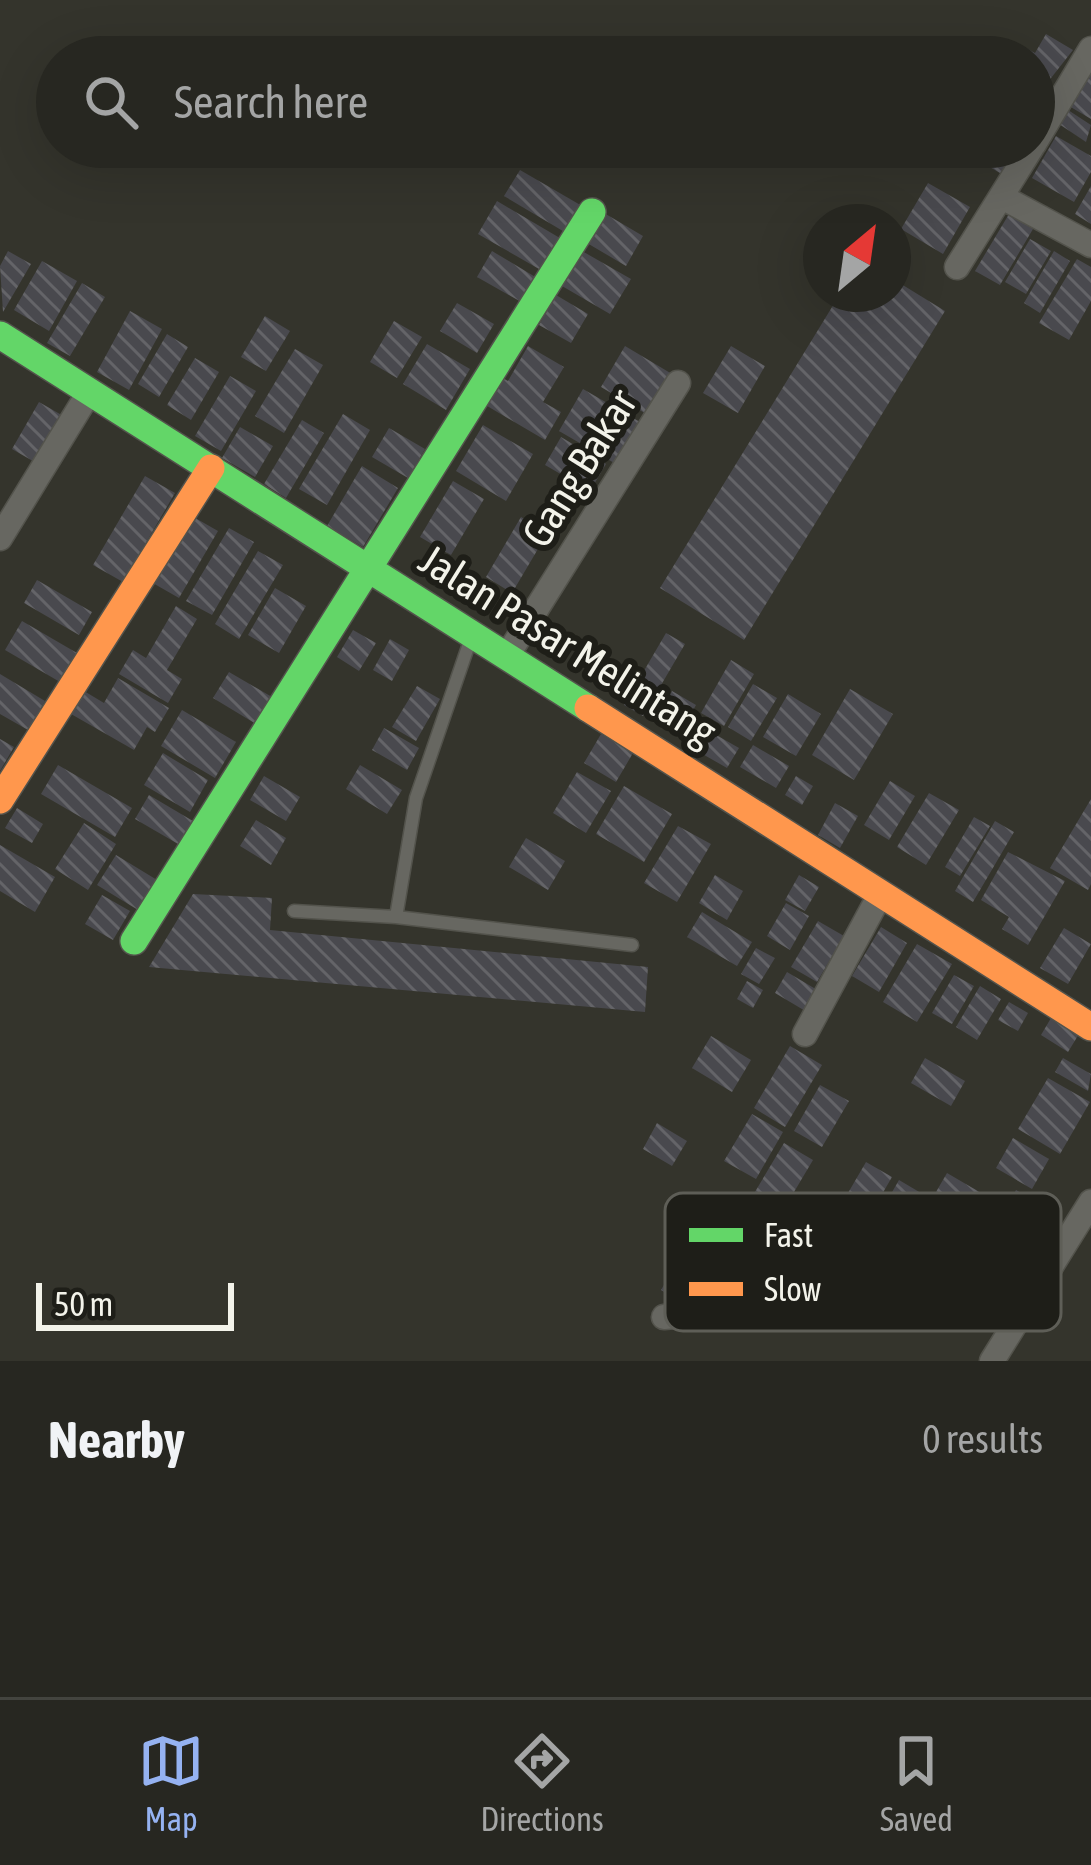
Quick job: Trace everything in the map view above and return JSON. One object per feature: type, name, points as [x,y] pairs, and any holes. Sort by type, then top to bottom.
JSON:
[{"type":"street","points":[[1055,109],[1091,49]]},
{"type":"street","points":[[957,267],[1019,168]]},
{"type":"street","points":[[1002,197],[1091,245]]},
{"type":"street","points":[[134,940],[365,566],[592,212]]},
{"type":"street","name":"Jalan Pasar Melintang","points":[[0,335],[1091,1027]]},
{"type":"street","name":"Gang Bakar","points":[[507,656],[678,383]]},
{"type":"street","points":[[0,538],[90,392]]},
{"type":"street","points":[[0,800],[211,468]]},
{"type":"street","points":[[805,1034],[881,893]]},
{"type":"street","points":[[1061,1250],[1091,1202]]},
{"type":"street","points":[[992,1361],[1011,1331]]},
{"type":"lane","points":[[396,917],[416,798],[473,634]]},
{"type":"lane","points":[[294,911],[396,917],[632,945]]},
{"type":"building","points":[[1055,39],[1073,50],[1055,73]]},
{"type":"building","points":[[1091,69],[1091,119],[1069,106]]},
{"type":"building","points":[[1068,110],[1091,125],[1086,142],[1059,124]]},
{"type":"building","points":[[1055,138],[1091,156],[1091,172],[1074,202],[1032,178],[1038,168],[1055,168]]},
{"type":"building","points":[[520,170],[589,210],[573,237],[504,196]]},
{"type":"building","points":[[928,183],[970,207],[943,254],[911,235],[911,212]]},
{"type":"building","points":[[1091,186],[1091,224],[1075,214]]},
{"type":"building","points":[[497,201],[565,241],[546,273],[478,234]]},
{"type":"building","points":[[604,213],[643,236],[626,266],[587,243]]},
{"type":"building","points":[[1009,214],[1033,229],[1000,285],[975,271]]},
{"type":"building","points":[[1030,239],[1051,251],[1026,294],[1005,282]]},
{"type":"building","points":[[8,251],[31,264],[3,312],[0,266]]},
{"type":"building","points":[[492,251],[537,278],[523,303],[477,277]]},
{"type":"building","points":[[582,251],[631,279],[610,314],[562,286]]},
{"type":"building","points":[[1054,251],[1070,261],[1040,313],[1024,303]]},
{"type":"building","points":[[1077,259],[1091,267],[1091,301],[1069,340],[1039,323]]},
{"type":"building","points":[[42,261],[77,281],[49,331],[14,310]]},
{"type":"building","points":[[82,283],[105,297],[70,356],[47,343]]},
{"type":"building","points":[[911,290],[945,311],[744,640],[660,588],[829,312],[911,312]]},
{"type":"building","points":[[556,295],[588,314],[571,343],[539,325]]},
{"type":"building","points":[[457,303],[494,324],[477,353],[440,331]]},
{"type":"building","points":[[130,311],[162,329],[129,390],[97,372]]},
{"type":"building","points":[[265,316],[290,331],[266,371],[241,357]]},
{"type":"building","points":[[394,321],[422,337],[397,378],[370,362]]},
{"type":"building","points":[[167,334],[188,347],[159,397],[138,384]]},
{"type":"building","points":[[427,344],[470,369],[446,410],[403,384]]},
{"type":"building","points":[[528,346],[564,367],[543,402],[561,412],[545,440],[477,400],[494,373],[508,381]]},
{"type":"building","points":[[625,346],[672,374],[648,415],[601,387]]},
{"type":"building","points":[[731,346],[765,366],[738,413],[703,393]]},
{"type":"building","points":[[295,349],[323,365],[284,433],[255,416]]},
{"type":"building","points":[[195,358],[219,372],[191,420],[167,405]]},
{"type":"building","points":[[230,376],[256,391],[221,451],[195,436]]},
{"type":"building","points":[[583,389],[640,422],[616,464],[559,431]]},
{"type":"building","points":[[39,402],[65,417],[38,464],[12,449]]},
{"type":"building","points":[[343,414],[370,430],[327,505],[299,489]]},
{"type":"building","points":[[302,420],[324,433],[286,498],[264,484]]},
{"type":"building","points":[[483,425],[533,454],[506,501],[456,471]]},
{"type":"building","points":[[240,427],[273,446],[255,477],[222,458]]},
{"type":"building","points":[[389,428],[425,449],[408,478],[372,457]]},
{"type":"building","points":[[561,437],[606,464],[590,491],[545,465]]},
{"type":"building","points":[[362,466],[398,488],[363,547],[327,526]]},
{"type":"building","points":[[145,476],[175,493],[123,582],[93,565]]},
{"type":"building","points":[[453,481],[484,499],[451,555],[420,537]]},
{"type":"building","points":[[190,515],[218,531],[179,598],[151,582]]},
{"type":"building","points":[[521,517],[548,532],[512,593],[486,577]]},
{"type":"building","points":[[229,528],[254,542],[212,615],[186,601]]},
{"type":"building","points":[[258,551],[283,565],[239,639],[215,624]]},
{"type":"building","points":[[37,580],[92,612],[79,635],[24,603]]},
{"type":"building","points":[[275,588],[306,606],[279,653],[248,635]]},
{"type":"building","points":[[176,606],[197,619],[167,670],[182,679],[168,703],[119,674],[133,650],[146,658]]},
{"type":"building","points":[[22,621],[77,653],[60,682],[5,650]]},
{"type":"building","points":[[353,630],[376,643],[359,671],[337,657]]},
{"type":"building","points":[[666,633],[685,644],[643,716],[624,705]]},
{"type":"building","points":[[390,639],[409,650],[392,681],[373,670]]},
{"type":"building","points":[[731,660],[754,674],[724,726],[701,713]]},
{"type":"building","points":[[229,672],[272,697],[256,724],[213,698]]},
{"type":"building","points":[[0,674],[45,701],[28,730],[0,714]]},
{"type":"building","points":[[118,678],[169,708],[155,732],[147,727],[134,750],[71,714],[84,691],[104,703]]},
{"type":"building","points":[[753,684],[777,698],[751,741],[728,727]]},
{"type":"building","points":[[417,686],[440,699],[416,741],[392,727]]},
{"type":"building","points":[[850,689],[893,714],[854,780],[812,755]]},
{"type":"building","points":[[672,691],[696,705],[682,731],[657,717]]},
{"type":"building","points":[[788,694],[821,714],[796,756],[763,737]]},
{"type":"building","points":[[182,710],[236,742],[215,778],[161,746]]},
{"type":"building","points":[[384,728],[419,748],[407,770],[372,750]]},
{"type":"building","points":[[711,732],[739,748],[727,768],[699,752]]},
{"type":"building","points":[[601,734],[633,753],[616,782],[584,763]]},
{"type":"building","points":[[0,739],[14,747],[0,771]]},
{"type":"building","points":[[753,745],[789,766],[776,788],[740,767]]},
{"type":"building","points":[[163,753],[208,780],[190,812],[144,785]]},
{"type":"building","points":[[58,765],[132,808],[115,837],[41,794]]},
{"type":"building","points":[[360,765],[402,790],[387,814],[346,789]]},
{"type":"building","points":[[577,772],[611,791],[586,833],[553,813]]},
{"type":"building","points":[[264,776],[300,797],[286,821],[250,800]]},
{"type":"building","points":[[796,776],[813,786],[802,805],[785,795]]},
{"type":"building","points":[[890,781],[915,796],[889,840],[864,825]]},
{"type":"building","points":[[624,786],[672,814],[644,862],[596,834]]},
{"type":"building","points":[[929,793],[959,810],[926,865],[897,847]]},
{"type":"building","points":[[149,795],[198,824],[185,848],[135,819]]},
{"type":"building","points":[[1091,799],[1091,884],[1088,890],[1050,868]]},
{"type":"building","points":[[835,803],[858,816],[840,848],[818,835]]},
{"type":"building","points":[[17,808],[43,824],[32,843],[5,828]]},
{"type":"building","points":[[974,817],[990,826],[960,876],[945,867]]},
{"type":"building","points":[[256,820],[286,838],[271,865],[240,846]]},
{"type":"building","points":[[995,821],[1014,832],[973,902],[955,891]]},
{"type":"building","points":[[84,823],[116,844],[88,890],[55,869]]},
{"type":"building","points":[[678,826],[711,844],[677,902],[644,883]]},
{"type":"building","points":[[526,838],[565,861],[548,890],[509,867]]},
{"type":"building","points":[[0,845],[55,877],[35,912],[0,891]]},
{"type":"building","points":[[1008,852],[1065,881],[1028,945],[1002,929],[1009,917],[981,900]]},
{"type":"building","points":[[116,855],[162,883],[143,913],[97,885]]},
{"type":"building","points":[[715,875],[743,891],[727,920],[699,903]]},
{"type":"building","points":[[799,875],[819,887],[805,911],[785,900]]},
{"type":"building","points":[[193,894],[272,898],[270,930],[648,967],[645,1012],[149,967]]},
{"type":"building","points":[[102,895],[130,911],[113,940],[85,924]]},
{"type":"building","points":[[786,903],[809,916],[790,950],[767,936]]},
{"type":"building","points":[[702,912],[752,942],[737,966],[687,937]]},
{"type":"building","points":[[818,921],[844,936],[817,982],[791,967]]},
{"type":"building","points":[[881,927],[907,943],[879,992],[852,976]]},
{"type":"building","points":[[1064,928],[1091,944],[1068,984],[1040,968]]},
{"type":"building","points":[[917,944],[952,964],[917,1022],[883,1002]]},
{"type":"building","points":[[756,948],[775,958],[759,984],[741,974]]},
{"type":"building","points":[[787,972],[819,991],[807,1012],[775,993]]},
{"type":"building","points":[[954,975],[974,986],[952,1024],[932,1013]]},
{"type":"building","points":[[747,981],[763,990],[753,1008],[737,999]]},
{"type":"building","points":[[980,986],[1001,999],[977,1040],[956,1027]]},
{"type":"building","points":[[1009,1002],[1028,1013],[1018,1031],[998,1020]]},
{"type":"building","points":[[1051,1018],[1079,1034],[1068,1052],[1041,1035]]},
{"type":"building","points":[[711,1036],[751,1060],[732,1092],[692,1068]]},
{"type":"building","points":[[790,1046],[822,1065],[785,1127],[754,1108]]},
{"type":"building","points":[[925,1058],[965,1081],[951,1106],[911,1083]]},
{"type":"building","points":[[1063,1058],[1091,1074],[1088,1091],[1055,1072]]},
{"type":"building","points":[[1048,1078],[1090,1102],[1060,1154],[1018,1129]]},
{"type":"building","points":[[820,1085],[849,1101],[822,1147],[794,1131]]},
{"type":"building","points":[[752,1114],[783,1132],[756,1179],[724,1161]]},
{"type":"building","points":[[657,1123],[687,1141],[672,1166],[643,1149]]},
{"type":"building","points":[[1013,1138],[1049,1159],[1032,1189],[996,1168]]},
{"type":"building","points":[[784,1143],[813,1160],[793,1193],[754,1193]]},
{"type":"building","points":[[866,1162],[892,1177],[883,1193],[848,1193]]},
{"type":"building","points":[[947,1173],[981,1193],[935,1193]]},
{"type":"building","points":[[899,1180],[921,1193],[892,1193]]},
{"type":"traffic: fast","points":[[134,941],[592,212]]},
{"type":"traffic: fast","points":[[0,335],[588,708]]},
{"type":"traffic: slow","points":[[0,800],[211,468]]},
{"type":"traffic: slow","points":[[588,708],[1091,1027]]}]
